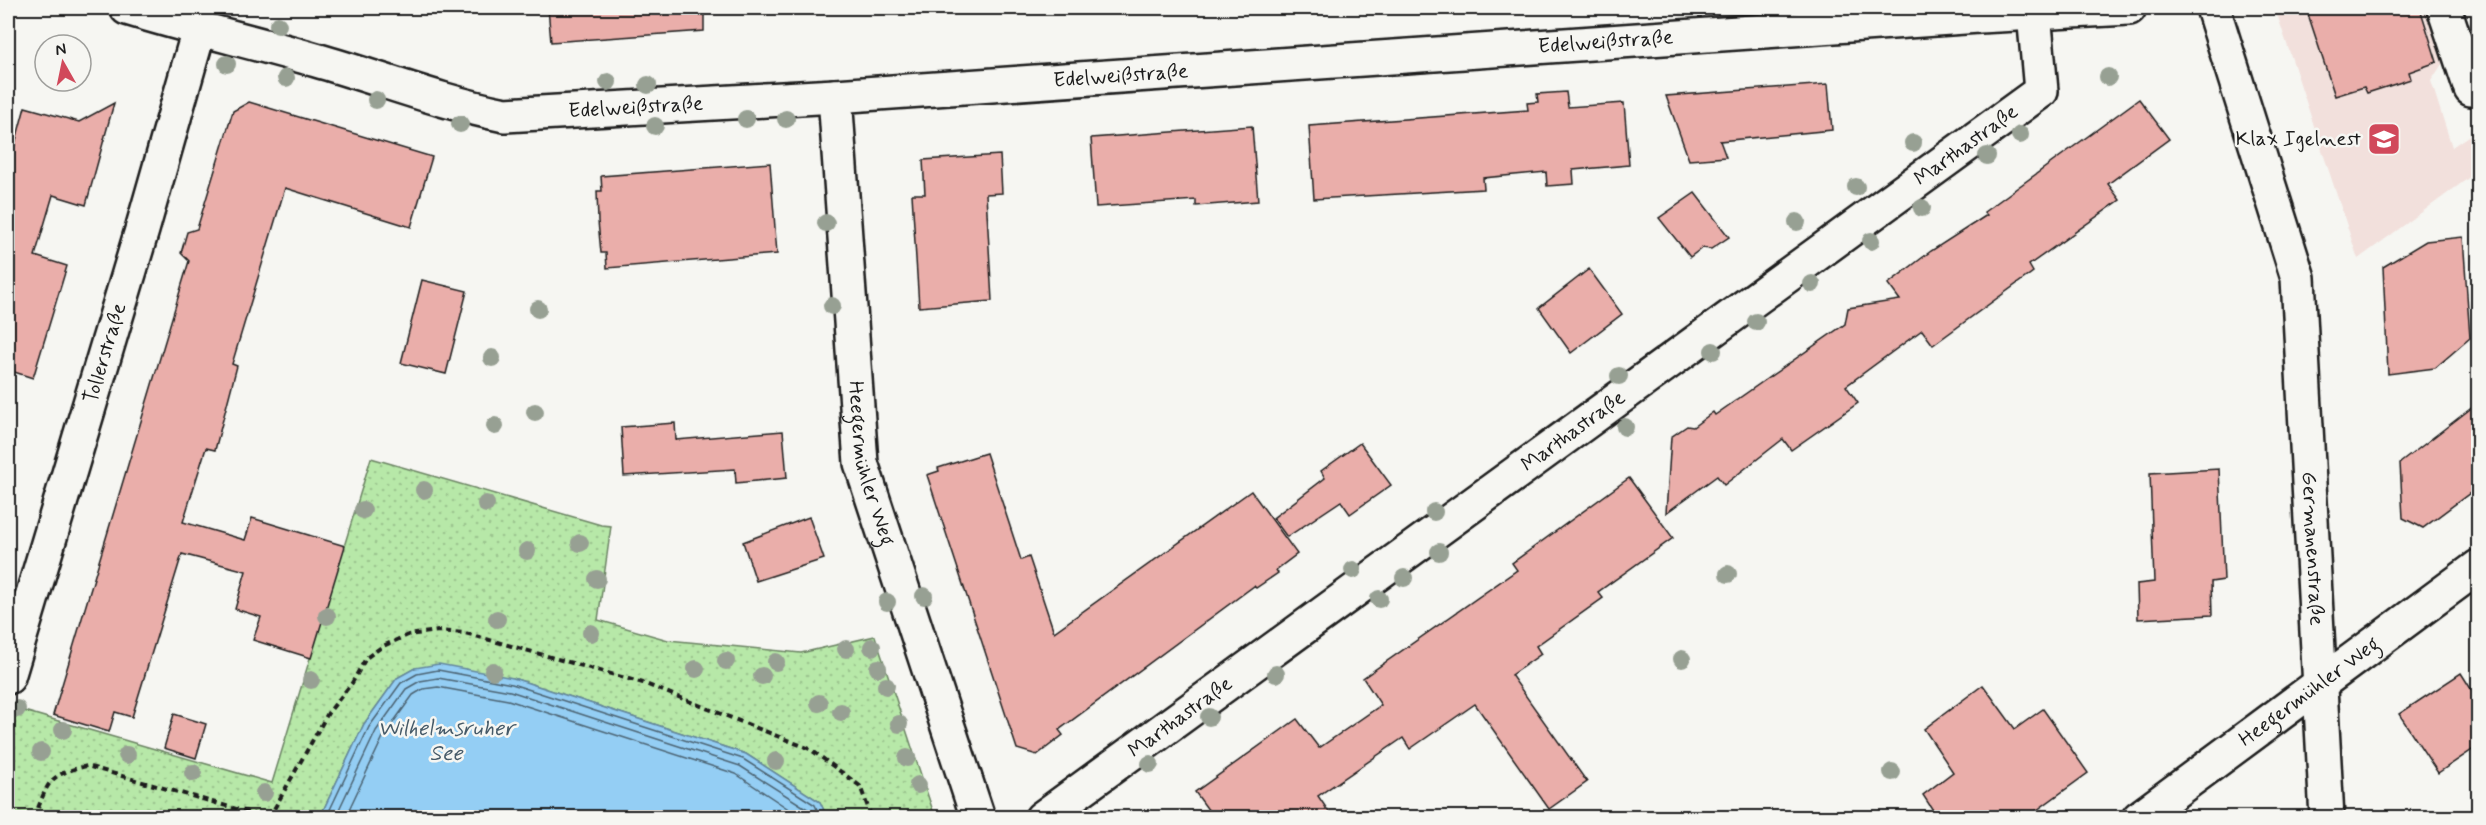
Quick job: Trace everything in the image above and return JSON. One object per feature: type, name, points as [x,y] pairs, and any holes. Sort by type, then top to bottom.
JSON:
[{"type":"street","name":"Edelweißstraße","points":[[126,8],[199,30],[316,60],[470,109],[505,115],[835,96],[2129,8]]},
{"type":"street","name":"Germanenstraße","points":[[2213,8],[2298,278],[2326,818]]},
{"type":"street","points":[[2444,8],[2470,89]]},
{"type":"street","name":"Marthastraße","points":[[1042,818],[2041,91],[2034,13]]},
{"type":"street","name":"Tollerstraße","points":[[8,677],[18,603],[199,30]]},
{"type":"street","name":"Heegermühler Weg","points":[[835,96],[861,463],[978,818]]},
{"type":"street","name":"Heegermühler Weg","points":[[2139,818],[2478,567]]},
{"type":"path","points":[[34,818],[50,781],[66,770],[87,766],[268,818],[328,713],[352,683],[366,658],[383,646],[408,635],[438,630],[465,633],[643,683],[810,749],[860,786],[872,818]]},
{"type":"shaded area","name":"Klax Igelnest","points":[[2275,8],[2429,8],[2446,58],[2431,81],[2452,147],[2474,132],[2478,145],[2478,171],[2358,259]]},
{"type":"green space","points":[[371,458],[611,526],[598,620],[668,640],[801,653],[875,636],[935,817],[827,817],[820,802],[746,754],[513,678],[415,668],[397,678],[364,724],[320,817],[8,818],[8,739],[17,709],[272,783]]},
{"type":"water","name":"Wilhelmsruher See","points":[[439,664],[513,678],[746,754],[820,802],[827,817],[320,817],[364,724],[397,678],[415,668]]},
{"type":"building","points":[[548,8],[704,8],[704,31],[551,42]]},
{"type":"building","points":[[2306,8],[2420,8],[2437,62],[2409,72],[2411,79],[2367,93],[2364,87],[2335,96]]},
{"type":"building","points":[[1828,84],[1832,130],[1720,141],[1726,157],[1689,160],[1666,96]]},
{"type":"building","points":[[1566,92],[1568,107],[1624,103],[1629,165],[1573,170],[1574,184],[1547,186],[1546,172],[1483,178],[1484,189],[1314,199],[1309,126],[1528,110],[1527,103],[1538,102],[1537,94]]},
{"type":"building","points":[[2139,99],[2169,139],[2108,184],[2120,200],[2029,265],[2033,272],[1933,345],[1922,330],[1846,386],[1858,403],[1791,450],[1783,439],[1724,485],[1717,476],[1666,513],[1671,437],[1687,426],[1693,427],[1713,412],[1715,415],[1845,324],[1848,308],[1900,300],[1888,284],[1931,251],[1987,215],[1984,212]]},
{"type":"building","points":[[249,102],[432,157],[411,227],[285,188],[232,364],[237,366],[215,450],[206,448],[183,522],[245,540],[252,518],[345,546],[311,658],[253,640],[261,617],[235,609],[246,571],[182,554],[132,717],[115,712],[109,732],[53,715],[189,261],[181,253],[187,232],[197,229],[233,111]]},
{"type":"building","points":[[114,103],[86,205],[53,195],[35,256],[67,266],[33,378],[8,370],[8,170],[25,107],[79,122]]},
{"type":"building","points":[[1252,126],[1258,201],[1196,206],[1196,200],[1096,207],[1091,138]]},
{"type":"building","points":[[1000,155],[1002,193],[986,194],[992,301],[919,307],[912,194],[925,194],[923,160]]},
{"type":"building","points":[[770,163],[777,254],[607,268],[606,253],[601,253],[598,221],[597,191],[602,191],[601,176]]},
{"type":"building","points":[[1695,193],[1729,237],[1711,249],[1702,248],[1690,257],[1659,218]]},
{"type":"building","points":[[2463,237],[2470,338],[2435,368],[2388,374],[2383,267],[2426,241]]},
{"type":"building","points":[[1589,269],[1622,314],[1571,353],[1539,308]]},
{"type":"building","points":[[422,280],[467,291],[446,374],[401,363]]},
{"type":"building","points":[[2478,403],[2478,487],[2423,528],[2403,518],[2400,463]]},
{"type":"building","points":[[675,423],[676,440],[783,431],[787,478],[736,483],[735,469],[624,476],[621,427]]},
{"type":"building","points":[[1360,443],[1391,485],[1350,514],[1341,501],[1287,537],[1273,518],[1325,478],[1321,471]]},
{"type":"building","points":[[986,453],[1021,560],[1029,557],[1054,632],[1251,491],[1297,554],[1276,570],[1278,573],[1256,588],[1254,586],[1059,730],[1063,735],[1037,755],[1017,749],[927,475],[939,471],[938,468]]},
{"type":"building","points":[[2219,469],[2224,580],[2211,582],[2212,615],[2138,619],[2137,584],[2154,582],[2150,473]]},
{"type":"building","points":[[1629,478],[1673,538],[1598,592],[1603,598],[1536,646],[1541,654],[1511,675],[1587,782],[1549,809],[1475,704],[1410,749],[1403,738],[1318,796],[1333,818],[1214,818],[1195,792],[1297,719],[1319,748],[1381,705],[1363,678],[1517,570],[1512,563]]},
{"type":"building","points":[[809,517],[824,559],[756,581],[743,542]]},
{"type":"building","points":[[2461,673],[2478,700],[2478,746],[2438,773],[2399,714]]},
{"type":"building","points":[[1983,685],[2015,729],[2043,709],[2088,773],[2026,818],[1938,818],[1923,795],[1953,772],[1924,729]]},
{"type":"building","points":[[174,714],[206,724],[196,758],[164,748]]},
{"type":"place","name":"Klax Igelnest","points":[[2384,139]]}]
